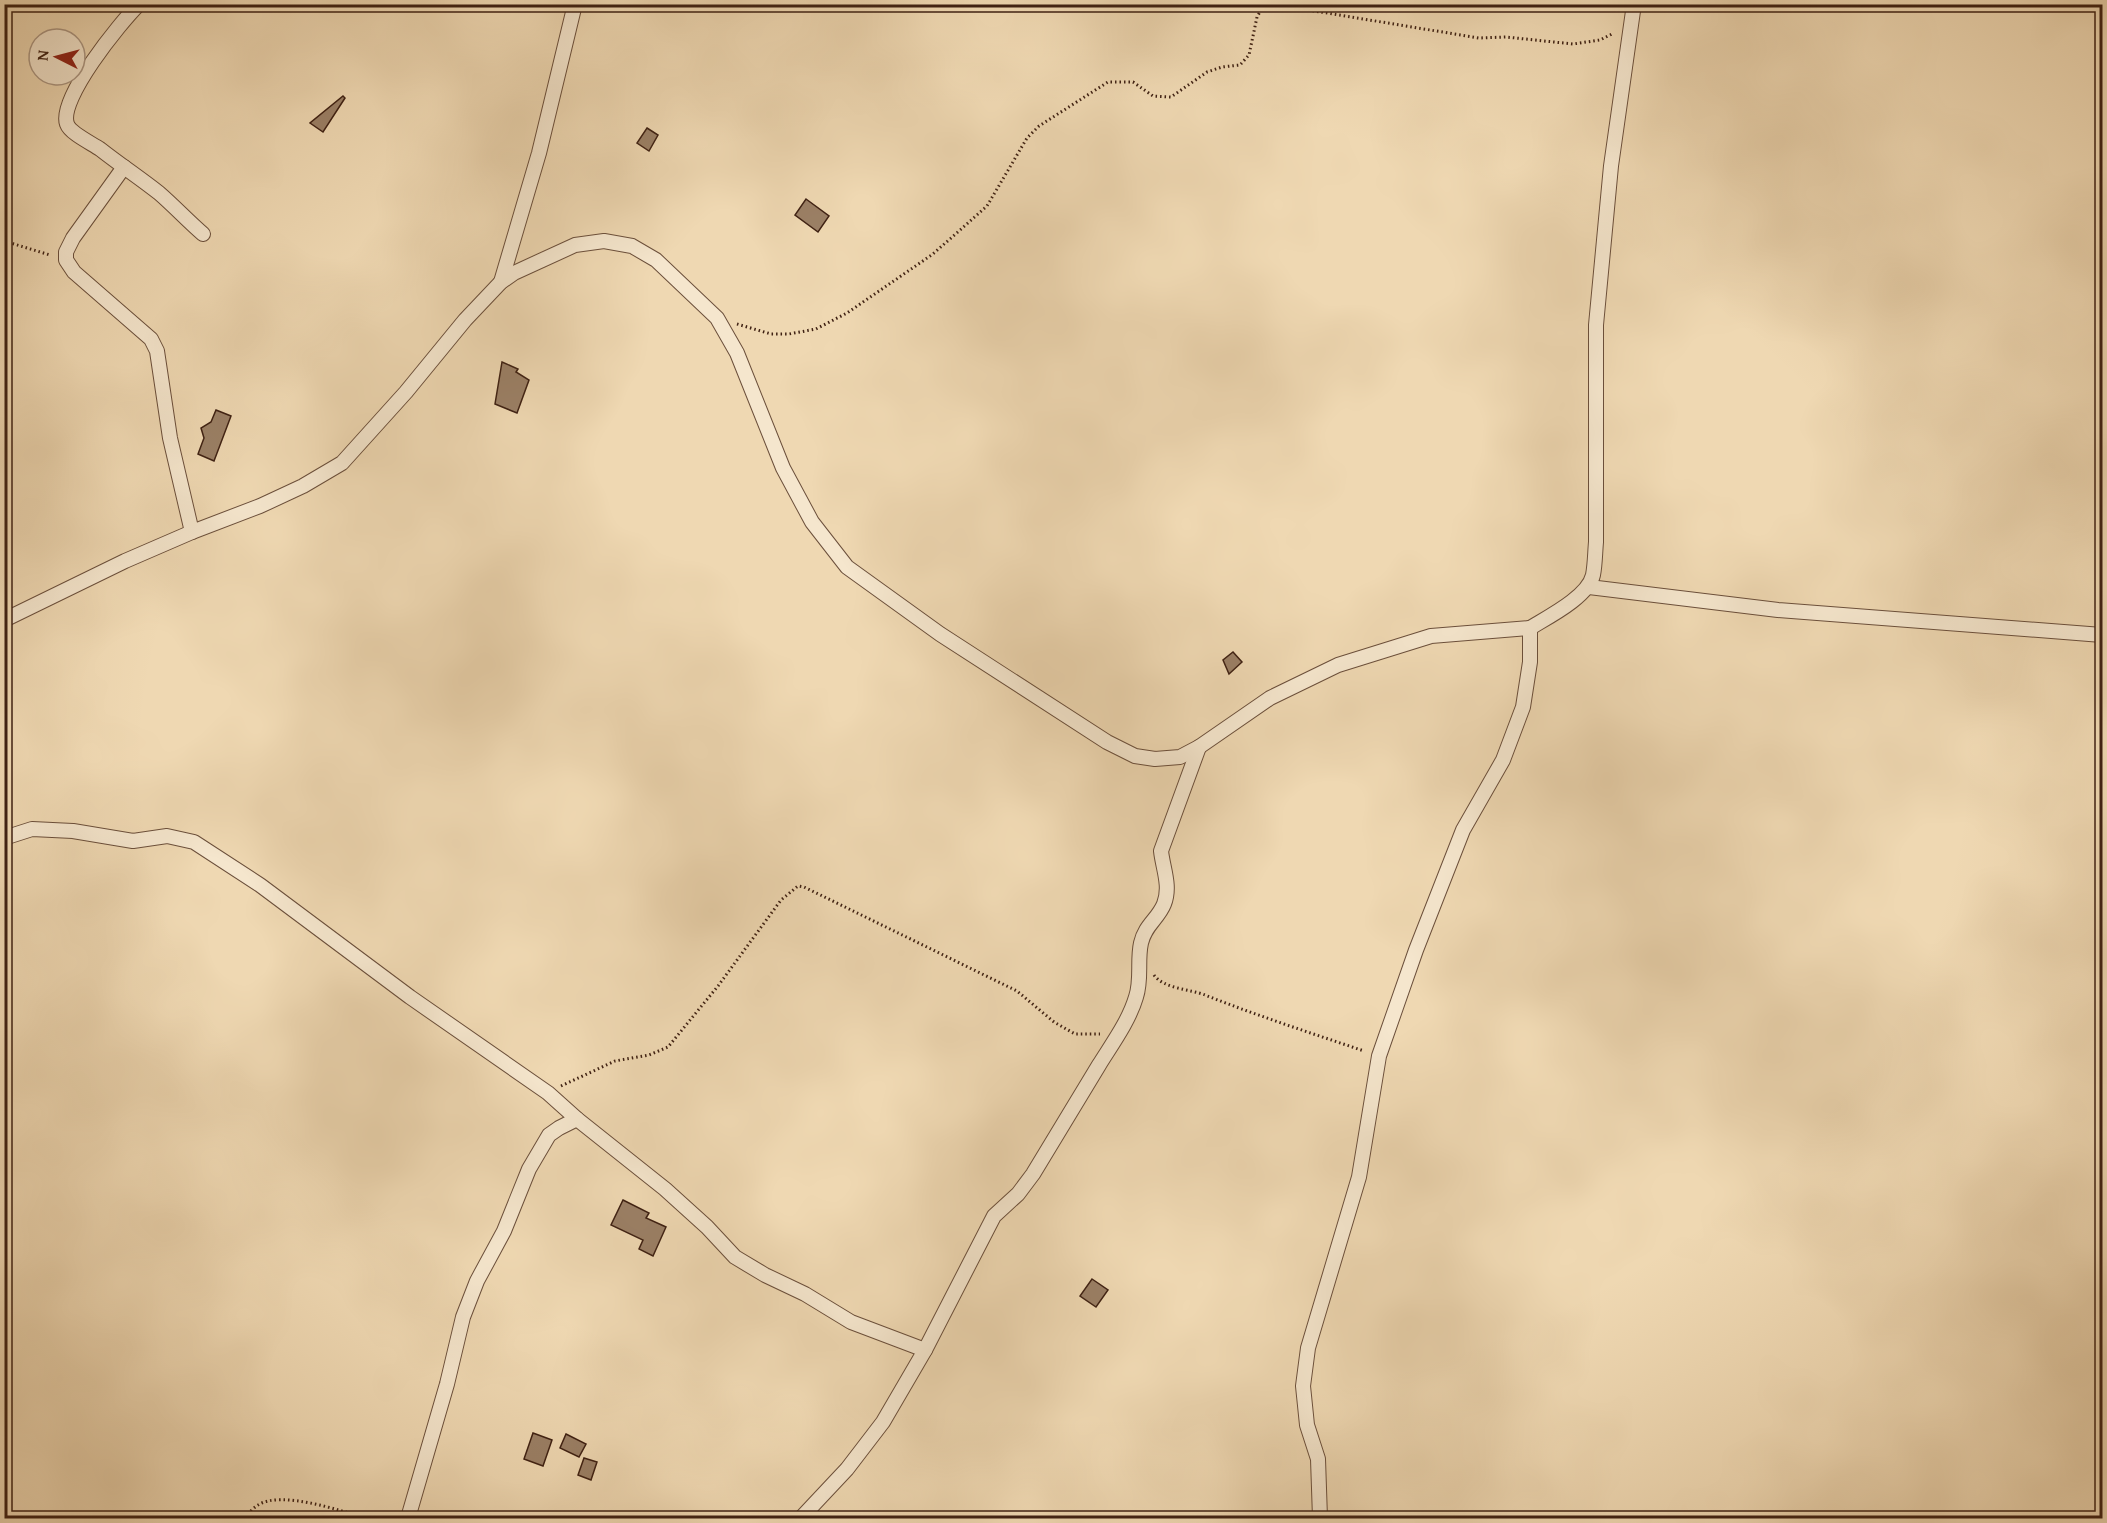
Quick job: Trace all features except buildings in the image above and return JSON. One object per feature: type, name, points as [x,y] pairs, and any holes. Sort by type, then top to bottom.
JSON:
[{"type":"street","points":[[139,4],[126,18],[70,98],[66,116],[68,126],[73,132],[159,194],[203,234]]},
{"type":"street","points":[[501,282],[540,153],[575,4]]},
{"type":"street","points":[[4,620],[72,585],[192,532],[260,506],[303,486],[342,464],[406,392],[465,320],[501,282],[514,273],[575,244],[604,241],[632,246],[656,260],[717,318],[737,353],[783,468],[812,522],[847,567],[940,634],[1107,742],[1134,756],[1155,759],[1180,757],[1199,747],[1270,698],[1338,665],[1431,636],[1530,628],[1570,602],[1588,587],[1593,575],[1596,542],[1596,325],[1611,166],[1634,4]]},
{"type":"street","points":[[124,167],[73,238],[66,252],[66,260],[74,272],[151,339],[157,351],[170,438],[192,532]]},
{"type":"street","points":[[1588,587],[1778,610],[2103,635]]},
{"type":"street","points":[[1320,1518],[1318,1459],[1308,1425],[1303,1386],[1316,1315],[1359,1177],[1379,1056],[1416,950],[1463,830],[1503,760],[1523,707],[1530,662],[1530,628]]},
{"type":"street","points":[[801,1518],[848,1469],[883,1422],[925,1350],[994,1216],[1018,1194],[1033,1174],[1122,1028],[1136,998],[1140,981],[1140,945],[1145,929],[1163,906],[1166,894],[1167,881],[1161,851],[1199,747]]},
{"type":"street","points":[[4,838],[32,829],[73,831],[133,841],[167,836],[194,842],[260,885],[410,997],[548,1093],[664,1189],[707,1227],[735,1257],[765,1275],[805,1294],[851,1322],[925,1350]]},
{"type":"street","points":[[408,1518],[464,1317],[477,1281],[504,1231],[529,1169],[549,1135],[577,1119]]},
{"type":"path","points":[[717,318],[771,334],[789,334],[816,329],[847,313],[933,254],[987,206],[1028,138],[1039,126],[1108,82],[1133,82],[1153,96],[1171,97],[1207,72],[1240,65],[1250,55],[1257,17],[1261,10],[1269,5],[1479,38],[1573,44],[1600,40],[1632,24]]},
{"type":"path","points":[[4,241],[66,260]]},
{"type":"path","points":[[548,1093],[615,1061],[649,1055],[668,1047],[718,986],[781,900],[798,886],[1017,991],[1054,1022],[1076,1034],[1091,1035],[1122,1028]]},
{"type":"path","points":[[1153,967],[1153,974],[1158,981],[1379,1056]]},
{"type":"path","points":[[245,1518],[259,1504],[284,1500],[314,1503],[366,1518]]}]
